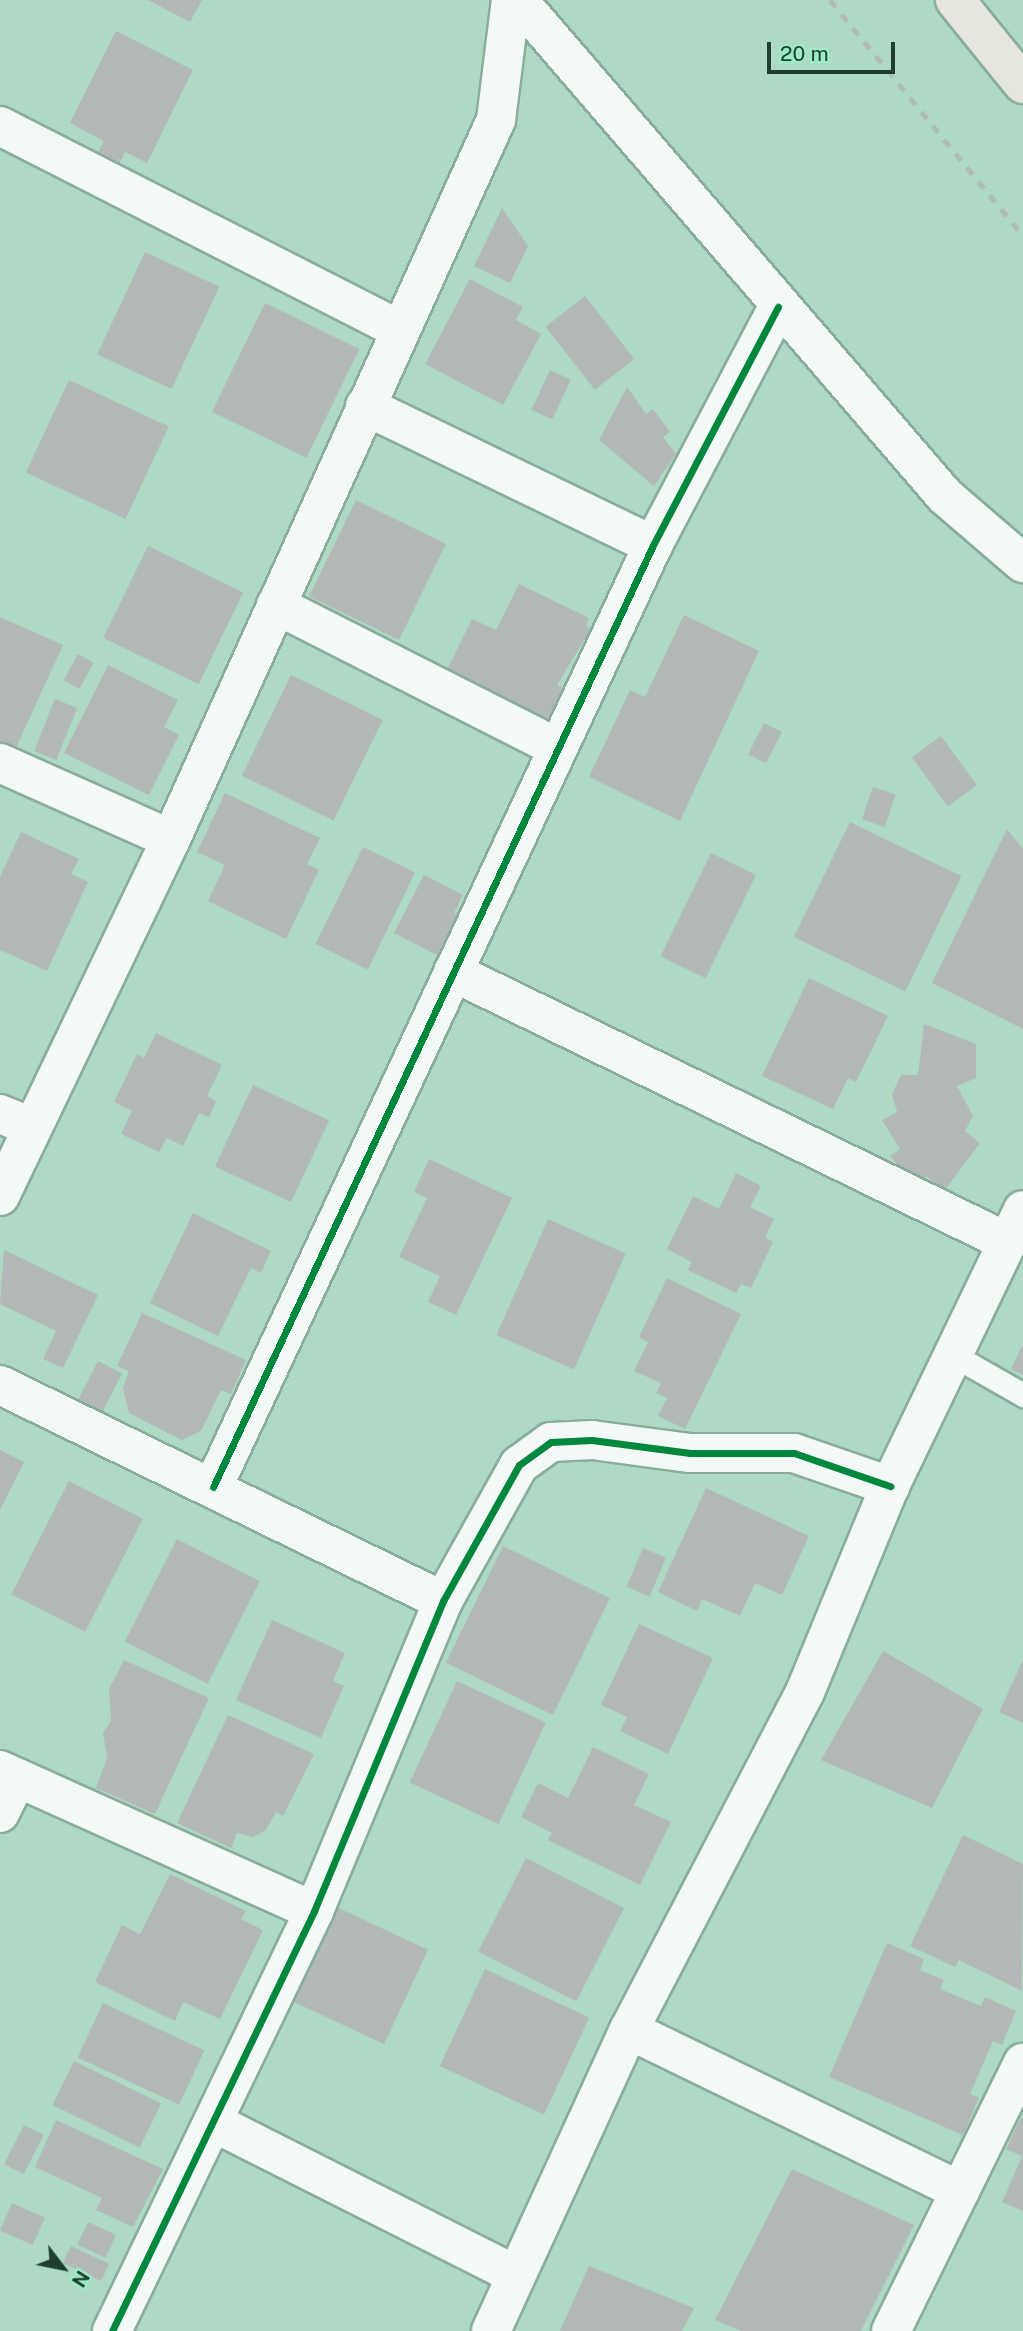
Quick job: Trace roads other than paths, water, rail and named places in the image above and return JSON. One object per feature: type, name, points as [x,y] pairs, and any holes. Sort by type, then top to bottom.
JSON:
[{"type":"main road","points":[[955,0],[1023,84]]},
{"type":"street","points":[[0,1196],[16,1120],[171,839],[398,329],[496,120],[511,0]]},
{"type":"street","points":[[518,0],[778,307],[945,496],[1023,563]]},
{"type":"street","points":[[0,126],[398,329]]},
{"type":"street","points":[[213,1487],[653,545],[778,307]]},
{"type":"street","points":[[365,406],[653,545]]},
{"type":"street","points":[[276,605],[558,748]]},
{"type":"street","points":[[0,763],[171,839]]},
{"type":"street","points":[[453,972],[1015,1226],[890,1486],[805,1692],[629,2030],[491,2331]]},
{"type":"street","points":[[0,1385],[443,1601]]},
{"type":"street","points":[[112,2331],[314,1911],[443,1601],[519,1465],[551,1441],[592,1440],[690,1453],[794,1453],[890,1486]]},
{"type":"street","points":[[0,1813],[9,1774],[314,1911]]},
{"type":"street","points":[[629,2030],[960,2191]]},
{"type":"street","points":[[891,2331],[1023,2063]]},
{"type":"street","points":[[212,2122],[516,2275]]},
{"type":"lane","points":[[953,1355],[1023,1395]]},
{"type":"railway","points":[[830,0],[1023,236]]}]
